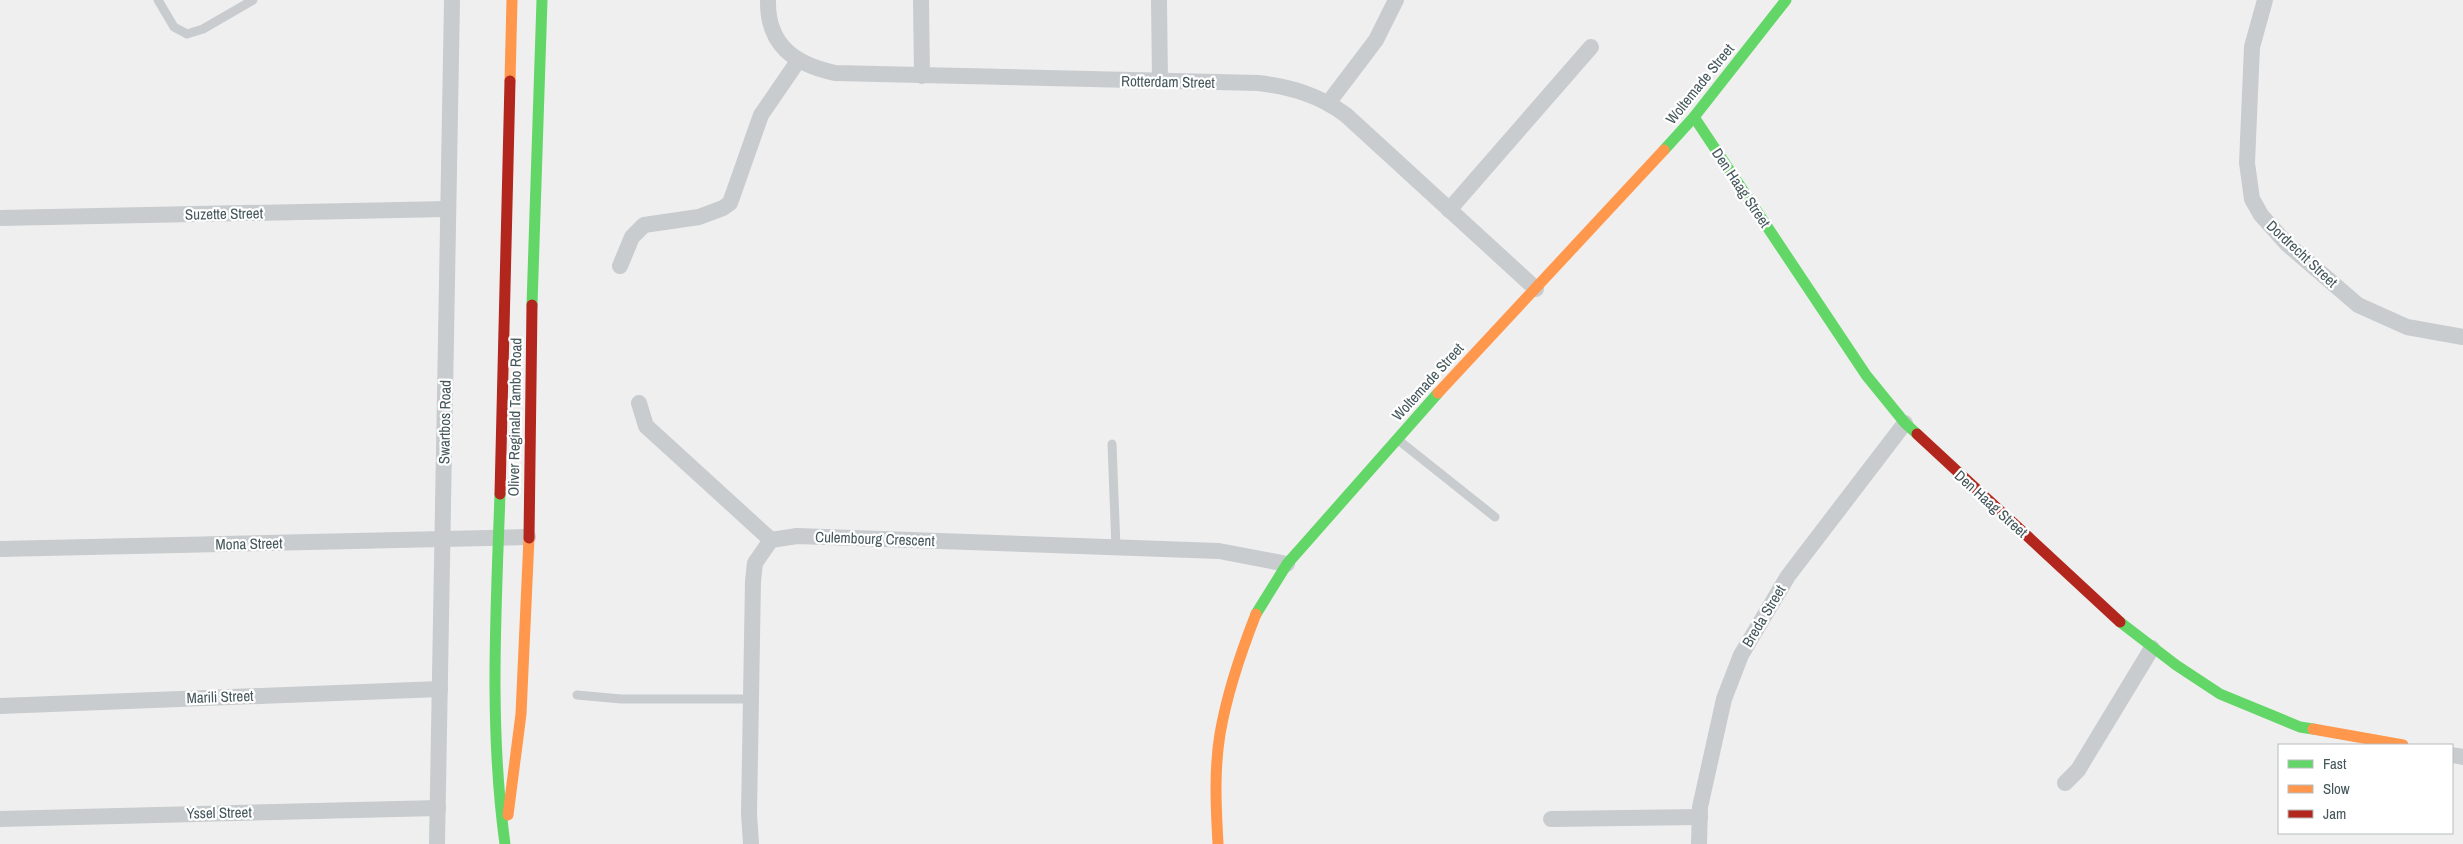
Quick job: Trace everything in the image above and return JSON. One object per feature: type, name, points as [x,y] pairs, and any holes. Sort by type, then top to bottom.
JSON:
[{"type":"street","name":"Swartbos Road","points":[[437,844],[444,540],[452,0]]},
{"type":"street","name":"Oliver Reginald Tambo Road","points":[[505,839],[497,785],[494,733],[512,0]]},
{"type":"street","name":"Oliver Reginald Tambo Road","points":[[505,839],[516,769],[528,624],[531,347],[542,0]]},
{"type":"street","name":"Rotterdam Street","points":[[768,0],[770,25],[776,39],[786,51],[798,61],[817,69],[834,73],[1258,83],[1287,86],[1329,102],[1346,115],[1536,289]]},
{"type":"street","points":[[921,0],[922,76]]},
{"type":"street","points":[[1159,0],[1160,81]]},
{"type":"street","points":[[1329,102],[1376,40],[1396,0]]},
{"type":"street","name":"Woltemade Street","points":[[1218,844],[1215,796],[1220,734],[1240,655],[1258,609],[1287,564],[1397,439],[1694,117],[1786,0]]},
{"type":"street","name":"Dordrecht Street","points":[[2265,0],[2252,47],[2247,163],[2252,199],[2261,215],[2288,244],[2358,305],[2407,328],[2463,337]]},
{"type":"street","points":[[1449,210],[1591,47]]},
{"type":"street","points":[[620,266],[632,237],[644,225],[699,217],[723,208],[730,203],[734,198],[761,115],[798,61]]},
{"type":"street","name":"Den Haag Street","points":[[1694,117],[1866,375],[1905,423],[2131,632],[2220,694],[2300,727],[2397,744]]},
{"type":"street","name":"Suzette Street","points":[[0,218],[448,209]]},
{"type":"street","points":[[639,403],[646,426],[770,540],[755,563],[749,814],[751,844]]},
{"type":"street","name":"Breda Street","points":[[1699,844],[1700,817],[1724,699],[1741,655],[1788,576],[1905,423]]},
{"type":"street","name":"Culembourg Crescent","points":[[770,540],[796,536],[1219,551],[1287,564]]},
{"type":"street","name":"Mona Street","points":[[0,550],[528,537]]},
{"type":"street","points":[[2065,783],[2078,770],[2152,648]]},
{"type":"street","name":"Marili Street","points":[[0,706],[440,689]]},
{"type":"street","name":"Yssel Street","points":[[0,819],[438,808]]},
{"type":"street","points":[[1551,819],[1700,817]]},
{"type":"lane","points":[[158,0],[174,27],[187,34],[203,29],[253,0]]},
{"type":"lane","points":[[1397,439],[1495,517]]},
{"type":"lane","points":[[1112,444],[1116,548]]},
{"type":"lane","points":[[577,695],[621,698],[751,699]]},
{"type":"traffic: fast","points":[[532,305],[542,0]]},
{"type":"traffic: fast","points":[[1664,150],[1694,117],[1786,0]]},
{"type":"traffic: fast","points":[[1694,117],[1866,375],[1905,423],[1917,434]]},
{"type":"traffic: fast","points":[[1256,614],[1287,564],[1438,393]]},
{"type":"traffic: fast","points":[[500,494],[495,713],[500,800],[505,844]]},
{"type":"traffic: fast","points":[[2120,622],[2176,665],[2220,694],[2300,727],[2313,729]]},
{"type":"traffic: slow","points":[[510,81],[512,0]]},
{"type":"traffic: slow","points":[[1438,393],[1664,150]]},
{"type":"traffic: slow","points":[[508,815],[521,714],[529,538]]},
{"type":"traffic: slow","points":[[1218,844],[1216,775],[1220,734],[1226,703],[1256,614]]},
{"type":"traffic: slow","points":[[2313,729],[2397,744]]},
{"type":"traffic: jam","points":[[500,494],[510,81]]},
{"type":"traffic: jam","points":[[529,538],[532,305]]},
{"type":"traffic: jam","points":[[1917,434],[2120,622]]}]
